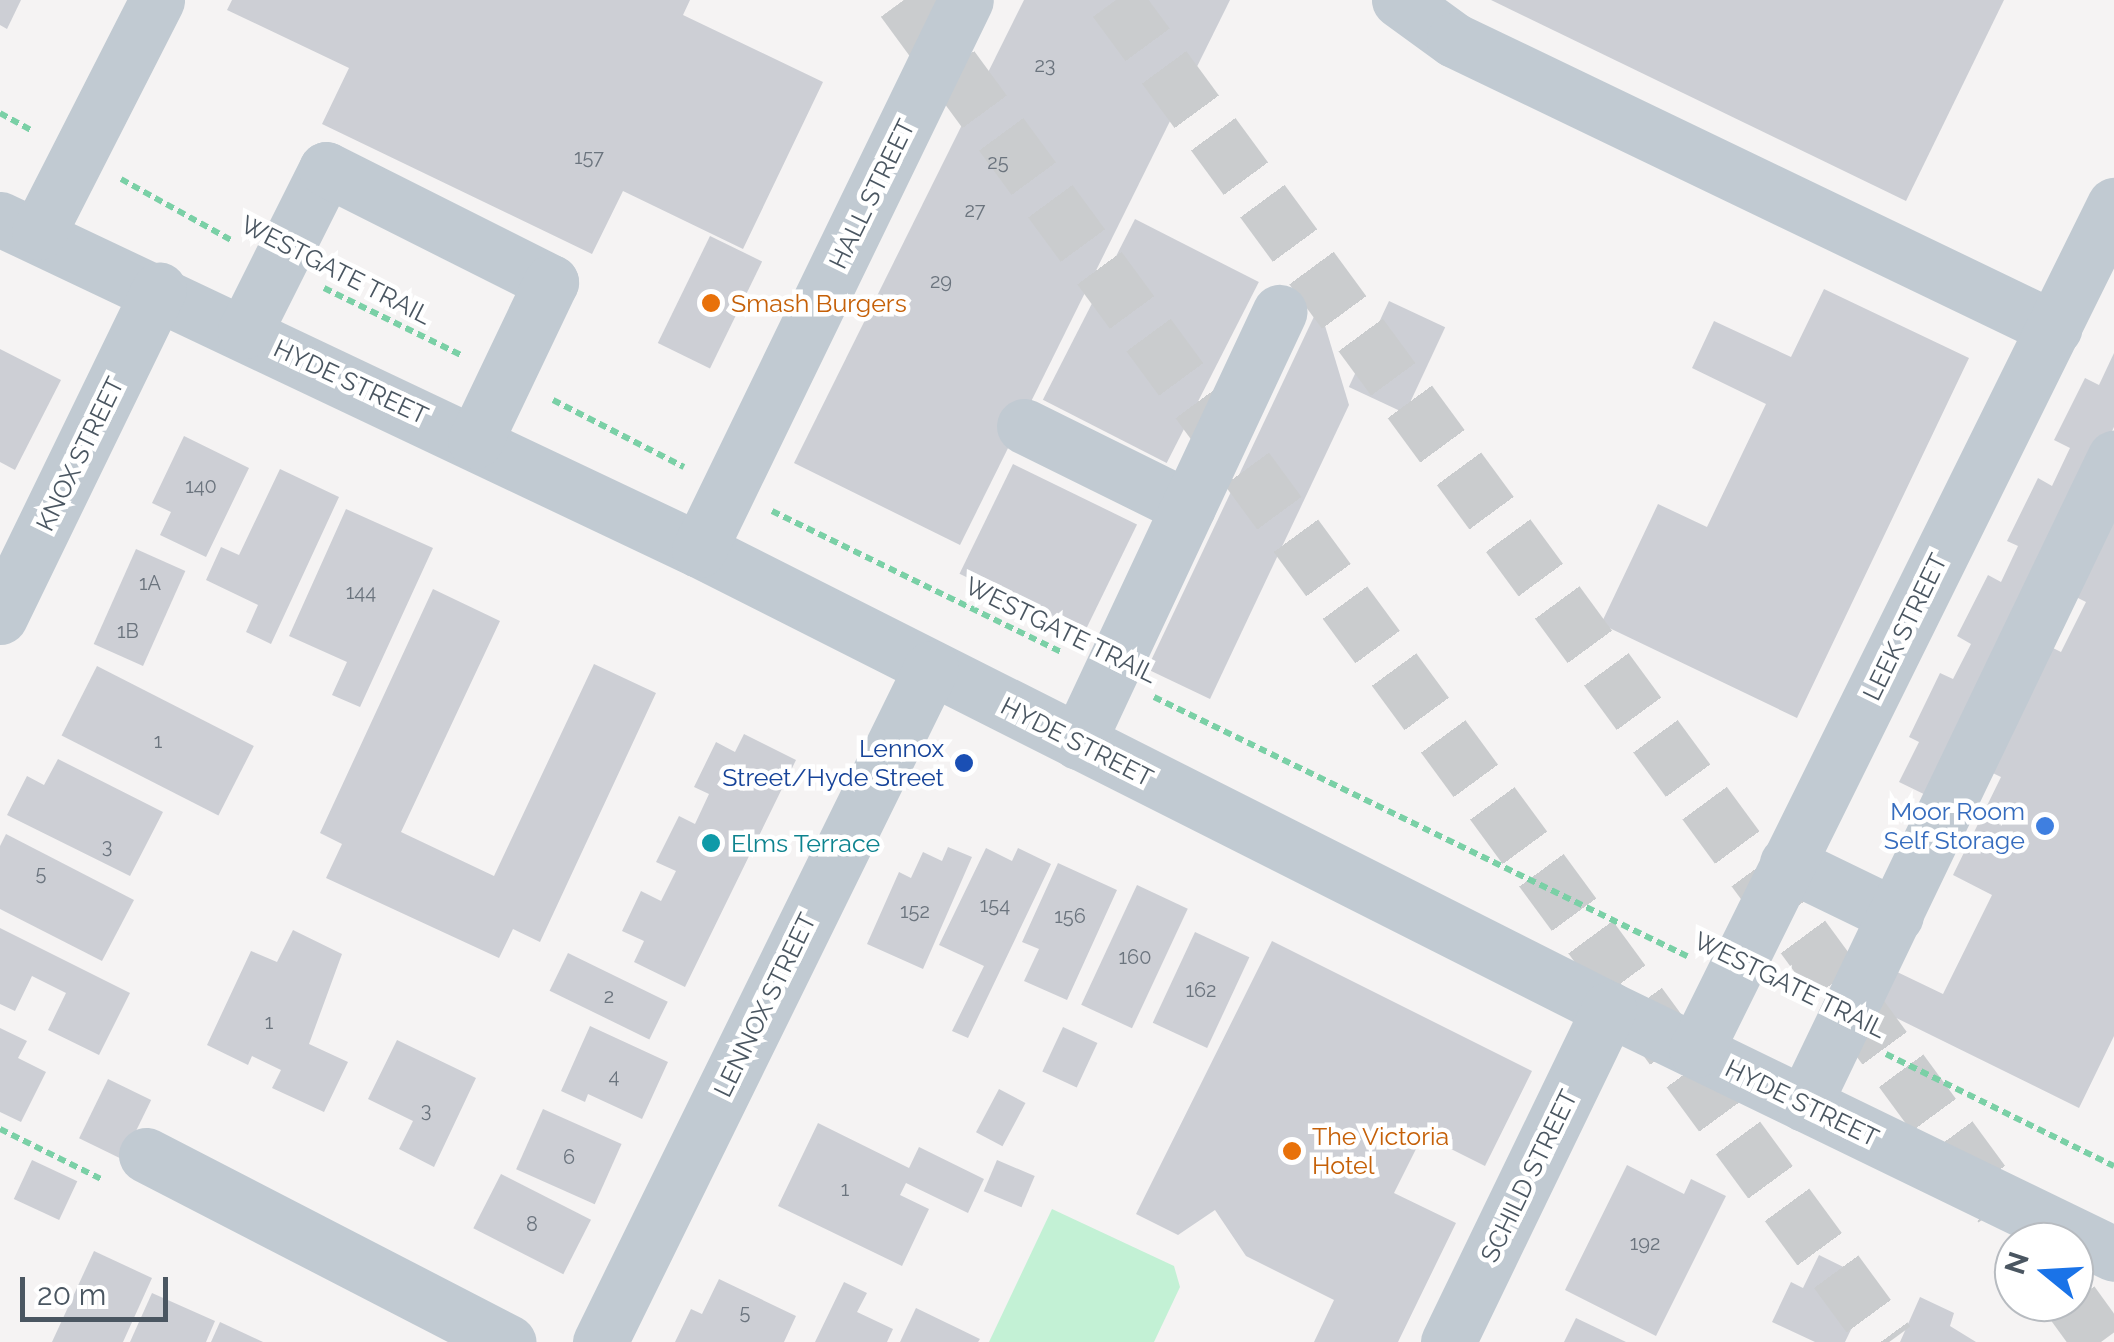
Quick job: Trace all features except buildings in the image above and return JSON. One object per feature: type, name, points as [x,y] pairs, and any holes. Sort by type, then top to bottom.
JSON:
[{"type":"street","points":[[13,218],[78,156],[157,0]]},
{"type":"street","points":[[1399,0],[1454,40],[2054,328]]},
{"type":"street","name":"HALL STREET","points":[[699,550],[954,4]]},
{"type":"street","points":[[245,331],[326,169],[551,282],[475,441]]},
{"type":"street","name":"LEEK STREET","points":[[1696,1050],[2114,205]]},
{"type":"street","name":"HYDE STREET","points":[[13,218],[699,550],[1609,1009],[2114,1254]]},
{"type":"street","name":"KNOX STREET","points":[[0,617],[158,290]]},
{"type":"street","points":[[1078,742],[1279,312]]},
{"type":"street","points":[[1024,426],[1188,507]]},
{"type":"street","points":[[1804,1104],[2114,458]]},
{"type":"street","name":"LENNOX STREET","points":[[600,1342],[931,668]]},
{"type":"street","points":[[1787,863],[1896,916]]},
{"type":"street","name":"SCHILD STREET","points":[[1448,1342],[1609,1009]]},
{"type":"street","points":[[146,1155],[509,1342]]},
{"type":"path","name":"WESTGATE TRAIL","points":[[0,113],[278,265],[1109,676],[1730,977]]},
{"type":"path","name":"WESTGATE TRAIL","points":[[1840,1032],[2114,1166]]},
{"type":"path","points":[[0,1129],[127,1192],[146,1155]]},
{"type":"green space","points":[[1052,1209],[1174,1266],[1180,1287],[1154,1342],[989,1342]]},
{"type":"tunnel","points":[[903,0],[1888,1342]]},
{"type":"tunnel","points":[[1115,0],[2001,1206]]},
{"type":"tunnel","points":[[2086,1322],[2101,1342]]},
{"type":"place","name":"Smash Burgers","points":[[711,303]]},
{"type":"place","name":"Lennox Street/Hyde Street","points":[[964,763]]},
{"type":"place","name":"Moor Room Self Storage","points":[[2045,826]]},
{"type":"place","name":"Elms Terrace","points":[[711,843]]},
{"type":"place","name":"The Victoria Hotel","points":[[1292,1151]]}]
